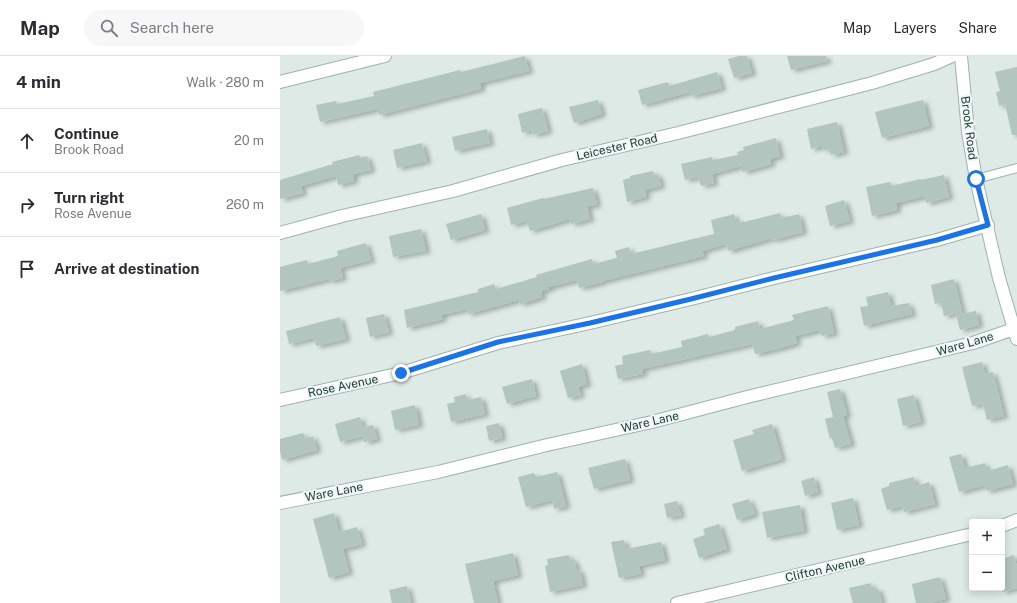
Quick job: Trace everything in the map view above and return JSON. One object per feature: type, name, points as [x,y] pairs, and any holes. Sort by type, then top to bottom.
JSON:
[{"type":"street","points":[[280,82],[385,56]]},
{"type":"street","name":"Leicester Road","points":[[280,233],[342,216],[453,190],[562,160],[678,133],[872,83],[934,64],[952,56]]},
{"type":"street","name":"Brook Road","points":[[961,56],[968,132],[976,179],[988,225],[999,278],[1016,332]]},
{"type":"street","name":"Rose Avenue","points":[[280,400],[401,373],[498,342],[590,323],[691,299],[937,240],[988,225]]},
{"type":"street","name":"Ware Lane","points":[[280,503],[438,472],[547,445],[652,422],[747,397],[1016,332]]},
{"type":"street","points":[[1005,525],[1017,520]]},
{"type":"street","name":"Clifton Avenue","points":[[677,603],[969,535]]},
{"type":"lane","points":[[976,179],[1017,168]]},
{"type":"building","points":[[525,56],[529,71],[480,83],[481,89],[379,115],[378,109],[320,122],[316,105],[336,101],[337,104],[374,96],[373,92],[460,70],[461,72]]},
{"type":"building","points":[[739,56],[747,56],[752,73],[734,78],[728,59]]},
{"type":"building","points":[[787,56],[826,56],[827,61],[791,70]]},
{"type":"building","points":[[1017,67],[1017,135],[1012,135],[1005,104],[999,106],[996,92],[1000,91],[995,72]]},
{"type":"building","points":[[717,72],[722,88],[691,96],[690,92],[642,105],[638,90],[668,82],[669,86]]},
{"type":"building","points":[[598,100],[602,114],[574,123],[569,107]]},
{"type":"building","points":[[923,100],[929,126],[882,138],[875,112]]},
{"type":"building","points":[[542,108],[548,131],[533,135],[532,130],[522,133],[518,114]]},
{"type":"building","points":[[837,122],[844,152],[831,155],[830,149],[824,150],[823,146],[811,149],[807,129]]},
{"type":"building","points":[[487,129],[490,143],[455,151],[452,137]]},
{"type":"building","points":[[776,138],[780,156],[770,159],[771,164],[743,172],[741,166],[712,174],[714,183],[701,186],[698,177],[685,180],[681,164],[712,157],[713,160],[738,155],[737,152],[744,150],[743,147]]},
{"type":"building","points":[[422,143],[427,161],[397,168],[393,150]]},
{"type":"building","points":[[359,155],[360,158],[367,156],[371,170],[353,174],[354,181],[338,185],[336,176],[301,186],[303,193],[280,199],[280,180],[333,164],[332,162]]},
{"type":"building","points":[[653,171],[654,175],[658,174],[661,186],[645,190],[646,197],[627,202],[623,180],[630,178],[630,176]]},
{"type":"building","points":[[944,175],[949,197],[926,203],[925,196],[896,203],[897,210],[872,216],[866,187],[890,182],[891,186]]},
{"type":"building","points":[[593,188],[597,204],[587,207],[590,219],[571,224],[570,219],[530,231],[527,221],[511,225],[507,208],[543,198]]},
{"type":"building","points":[[844,200],[850,221],[830,226],[825,206]]},
{"type":"building","points":[[780,213],[782,218],[799,214],[803,232],[773,240],[772,238],[728,251],[726,244],[702,251],[704,256],[579,288],[577,280],[549,287],[549,289],[541,291],[542,297],[520,304],[519,300],[468,314],[467,309],[441,315],[443,319],[407,328],[404,310],[478,292],[478,289],[494,284],[496,289],[537,277],[536,275],[592,259],[593,264],[617,258],[615,251],[629,247],[631,254],[714,234],[711,220],[734,214],[737,223]]},
{"type":"building","points":[[481,214],[485,230],[451,240],[446,224]]},
{"type":"building","points":[[421,229],[426,251],[393,257],[389,236]]},
{"type":"building","points":[[366,243],[371,260],[340,268],[343,278],[330,281],[329,279],[280,291],[280,267],[307,260],[308,264],[338,256],[337,251]]},
{"type":"building","points":[[954,279],[962,312],[944,316],[941,303],[935,304],[931,285]]},
{"type":"building","points":[[888,292],[891,306],[909,303],[912,314],[864,326],[860,307],[868,306],[866,297]]},
{"type":"building","points":[[828,306],[834,333],[822,336],[820,330],[795,336],[797,343],[755,354],[752,344],[642,369],[643,374],[618,379],[615,366],[623,364],[622,356],[650,350],[651,354],[682,347],[681,341],[708,334],[709,337],[735,330],[735,327],[758,321],[760,329],[794,320],[792,315]]},
{"type":"building","points":[[976,311],[979,325],[960,330],[956,315]]},
{"type":"building","points":[[384,314],[389,332],[370,337],[366,318]]},
{"type":"building","points":[[340,317],[346,339],[316,346],[314,338],[289,344],[286,331]]},
{"type":"building","points":[[982,362],[985,374],[993,372],[1004,416],[987,420],[983,404],[972,406],[962,367]]},
{"type":"building","points":[[582,364],[587,384],[578,387],[581,395],[568,398],[560,371]]},
{"type":"building","points":[[532,379],[536,396],[507,404],[502,387]]},
{"type":"building","points":[[840,389],[847,415],[843,416],[851,444],[835,448],[832,438],[830,439],[825,419],[833,417],[827,392]]},
{"type":"building","points":[[466,394],[467,400],[481,397],[485,414],[451,422],[447,404],[455,402],[454,397]]},
{"type":"building","points":[[914,395],[921,422],[903,426],[897,399]]},
{"type":"building","points":[[415,405],[419,425],[395,430],[391,411]]},
{"type":"building","points":[[360,417],[363,427],[373,425],[377,439],[364,442],[363,436],[340,442],[335,424]]},
{"type":"building","points":[[499,423],[502,438],[489,441],[486,426]]},
{"type":"building","points":[[772,424],[782,459],[742,471],[733,440],[754,434],[752,430]]},
{"type":"building","points":[[303,433],[305,439],[313,436],[317,450],[282,460],[280,439]]},
{"type":"building","points":[[961,454],[965,468],[985,463],[987,471],[1008,465],[1013,484],[987,491],[985,485],[959,492],[949,457]]},
{"type":"building","points":[[625,459],[630,480],[594,489],[588,468]]},
{"type":"building","points":[[557,472],[566,506],[554,509],[552,500],[526,507],[518,477],[534,473],[536,477]]},
{"type":"building","points":[[814,477],[818,492],[805,496],[801,481]]},
{"type":"building","points":[[914,477],[916,486],[929,482],[935,504],[904,512],[902,506],[887,510],[881,489],[889,486],[889,483]]},
{"type":"building","points":[[853,498],[859,525],[837,530],[831,503]]},
{"type":"building","points":[[749,499],[755,514],[737,520],[732,504]]},
{"type":"building","points":[[677,501],[681,515],[667,518],[664,504]]},
{"type":"building","points":[[800,505],[804,531],[767,538],[762,512]]},
{"type":"building","points":[[334,513],[339,532],[357,527],[362,544],[343,549],[349,572],[329,578],[313,519]]},
{"type":"building","points":[[719,524],[727,549],[699,558],[693,539],[705,535],[703,529]]},
{"type":"building","points":[[624,540],[626,549],[661,542],[665,560],[639,566],[641,574],[619,578],[611,542]]},
{"type":"building","points":[[513,553],[518,575],[493,581],[498,603],[474,603],[465,564]]},
{"type":"building","points":[[569,555],[570,560],[574,559],[577,571],[580,570],[583,585],[550,592],[545,566],[548,565],[547,559]]},
{"type":"building","points":[[1014,555],[1017,567],[1017,588],[1002,592],[1005,591],[1005,558]]},
{"type":"building","points":[[940,577],[946,599],[929,603],[916,603],[912,584]]},
{"type":"building","points":[[871,583],[872,590],[878,588],[882,603],[853,603],[849,588]]},
{"type":"building","points":[[407,586],[411,603],[392,603],[389,590]]},
{"type":"route","points":[[401,373],[498,342],[590,323],[691,299],[937,240],[988,225],[976,179]]}]
